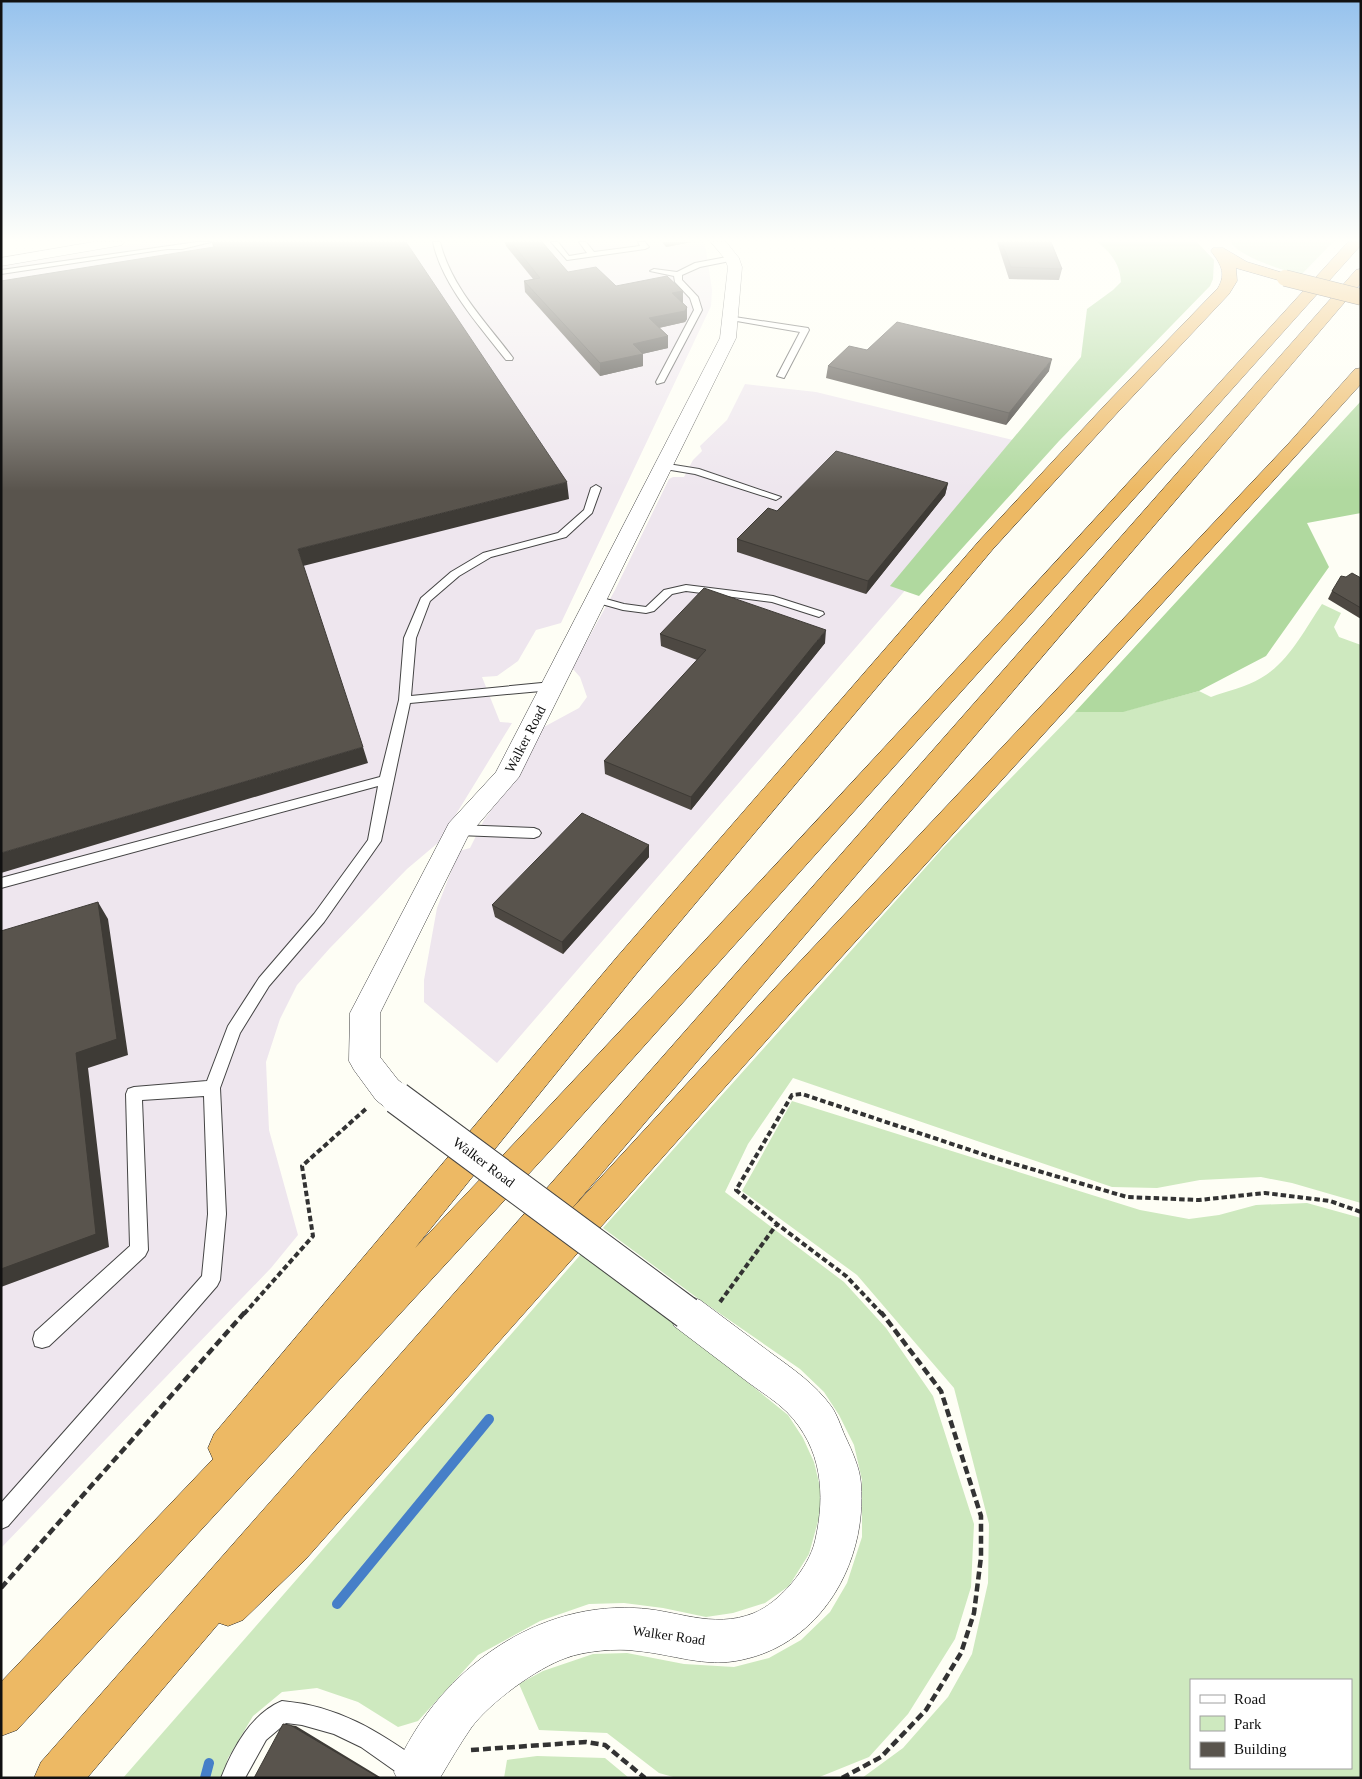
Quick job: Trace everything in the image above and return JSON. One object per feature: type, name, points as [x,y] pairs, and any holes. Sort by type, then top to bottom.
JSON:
[{"type":"highway","points":[[47,1666],[628,965],[986,545],[1191,325]]},
{"type":"highway","points":[[1,1714],[548,1131],[1122,503],[1282,325]]},
{"type":"highway","points":[[57,1778],[1316,325]]},
{"type":"highway","points":[[109,1718],[290,1545],[786,998],[1361,373]]},
{"type":"street","name":"Walker Road","points":[[420,1775],[457,1710],[489,1680],[523,1655],[566,1636],[610,1629],[636,1629],[706,1642],[741,1639],[768,1630],[794,1611],[812,1592],[828,1565],[835,1544],[840,1519],[841,1483],[835,1459],[819,1421],[800,1398],[392,1094],[365,1062],[364,1013],[458,830],[506,778],[728,338],[730,325]]},
{"type":"lane","points":[[483,325],[509,358]]},
{"type":"lane","points":[[660,382],[690,325]]},
{"type":"lane","points":[[775,325],[806,330],[781,376]]},
{"type":"lane","points":[[662,466],[696,471],[776,497]]},
{"type":"lane","points":[[1,1518],[211,1280],[217,1214],[212,1088],[233,1032],[264,982],[319,918],[374,841],[405,700],[410,638],[425,600],[455,574],[487,555],[562,535],[589,511],[596,488]]},
{"type":"lane","points":[[596,599],[641,611],[649,610],[673,588],[686,588],[773,599],[819,614]]},
{"type":"lane","points":[[405,700],[552,686]]},
{"type":"lane","points":[[1,884],[386,780]]},
{"type":"lane","points":[[458,830],[534,833]]},
{"type":"lane","points":[[42,1339],[139,1250],[134,1094],[212,1088]]},
{"type":"lane","points":[[232,1778],[258,1732],[282,1712],[305,1713],[344,1725],[420,1775]]},
{"type":"path","points":[[1,1588],[313,1236],[302,1166],[392,1094]]},
{"type":"path","points":[[842,1778],[881,1758],[926,1710],[961,1653],[974,1613],[981,1557],[980,1516],[941,1391],[876,1306],[846,1276],[777,1224],[736,1190],[788,1100],[792,1096],[802,1094],[994,1158],[1127,1197],[1199,1200],[1265,1193],[1330,1201],[1361,1212]]},
{"type":"path","points":[[695,1319],[777,1224]]},
{"type":"path","points":[[467,1752],[476,1749],[586,1742],[605,1745],[645,1778]]},
{"type":"shaded area","points":[[1,325],[702,325],[561,623],[536,630],[518,661],[497,676],[482,677],[500,722],[512,723],[439,842],[407,869],[330,948],[297,985],[280,1019],[266,1062],[269,1130],[298,1235],[271,1268],[1,1548]]},
{"type":"shaded area","points":[[745,384],[816,392],[1037,446],[908,587],[497,1063],[424,1002],[424,980],[437,908],[459,851],[470,848],[484,820],[511,783],[542,728],[579,708],[587,697],[580,677],[572,668],[615,590],[669,479],[684,477],[693,460],[702,451],[700,446],[727,420]]},
{"type":"green space","points":[[1085,325],[1172,325],[1059,441],[919,596],[890,586],[1081,357]]},
{"type":"green space","points":[[1361,401],[1361,513],[1307,523],[1329,567],[1266,656],[1199,691],[1123,712],[1075,712]]},
{"type":"green space","points":[[1322,604],[1341,613],[1334,627],[1339,637],[1361,645],[1361,1203],[1292,1183],[1261,1177],[1200,1180],[1157,1188],[1112,1187],[793,1078],[748,1144],[725,1192],[844,1282],[886,1328],[933,1396],[974,1524],[971,1587],[955,1639],[908,1714],[869,1757],[817,1778],[677,1778],[659,1773],[607,1733],[539,1730],[519,1684],[543,1671],[593,1654],[627,1653],[684,1664],[734,1667],[769,1658],[801,1640],[830,1612],[847,1583],[862,1537],[862,1480],[854,1445],[839,1415],[824,1392],[800,1369],[696,1297],[603,1228],[943,848],[1075,712],[1125,711],[1199,691],[1211,697],[1249,684],[1261,678],[1280,663],[1296,644]]},
{"type":"green space","points":[[792,1101],[1140,1210],[1189,1219],[1219,1215],[1256,1205],[1307,1203],[1361,1218],[1361,1778],[862,1778],[903,1748],[948,1697],[972,1654],[988,1583],[989,1524],[954,1388],[857,1275],[742,1191]]},
{"type":"green space","points":[[582,1253],[677,1325],[788,1415],[803,1438],[814,1462],[820,1487],[820,1514],[809,1554],[789,1586],[765,1603],[733,1613],[706,1617],[663,1608],[624,1603],[589,1604],[540,1621],[478,1655],[418,1721],[398,1727],[358,1702],[317,1688],[282,1692],[253,1716],[228,1758],[222,1778],[123,1778]]},
{"type":"green space","points":[[537,1756],[605,1758],[629,1778],[504,1778],[507,1760]]},
{"type":"building","points":[[1,325],[462,325],[567,482],[298,549],[363,747],[1,853]]},
{"type":"building","points":[[565,325],[656,325],[668,336],[633,344],[643,354],[600,363]]},
{"type":"building","points":[[894,325],[910,325],[1052,359],[1009,413],[828,366],[849,346],[867,350]]},
{"type":"building","points":[[836,451],[948,483],[868,581],[737,539],[768,508],[777,511]]},
{"type":"building","points":[[1352,573],[1361,578],[1361,608],[1332,591],[1341,576],[1346,577]]},
{"type":"building","points":[[704,588],[826,630],[691,797],[604,761],[706,650],[660,634]]},
{"type":"building","points":[[582,813],[649,845],[562,942],[492,905]]},
{"type":"building","points":[[98,902],[117,1039],[76,1053],[96,1234],[1,1269],[1,931]]},
{"type":"building","points":[[283,1724],[290,1725],[376,1776],[375,1778],[254,1778]]},
{"type":"waterway","points":[[337,1604],[489,1419]]},
{"type":"waterway","points":[[205,1778],[209,1763]]}]
